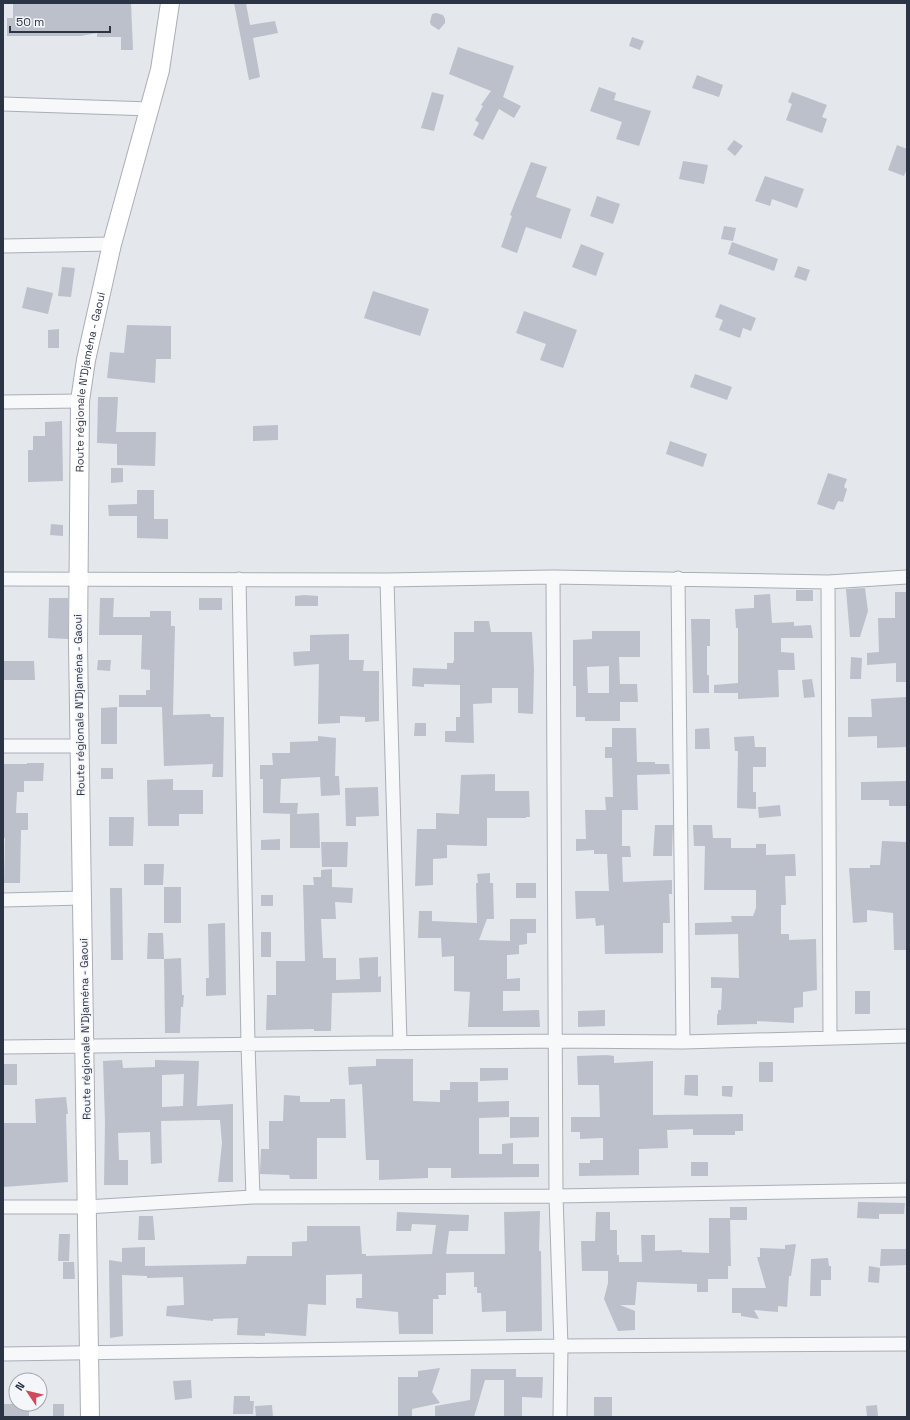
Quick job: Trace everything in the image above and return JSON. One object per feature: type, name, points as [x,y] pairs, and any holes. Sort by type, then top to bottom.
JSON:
[{"type":"street","name":"Route régionale N'Djaména - Gaoui","points":[[90,1417],[83,898],[79,746],[78,579],[80,402],[86,360],[112,244],[160,70],[170,3]]},
{"type":"street","points":[[3,104],[150,109]]},
{"type":"street","points":[[3,246],[112,244]]},
{"type":"street","points":[[3,402],[80,402]]},
{"type":"street","points":[[3,579],[387,580],[553,577],[678,578],[828,582],[907,577]]},
{"type":"street","points":[[553,577],[556,1196],[561,1346],[560,1417]]},
{"type":"street","points":[[678,578],[683,1042]]},
{"type":"street","points":[[239,579],[248,1044],[253,1197]]},
{"type":"street","points":[[387,580],[400,1043]]},
{"type":"street","points":[[828,582],[830,1038]]},
{"type":"street","points":[[3,746],[79,746]]},
{"type":"street","points":[[3,900],[83,898]]},
{"type":"street","points":[[3,1047],[555,1041],[683,1042],[907,1036]]},
{"type":"street","points":[[3,1207],[86,1207],[253,1197],[556,1196],[907,1190]]},
{"type":"street","points":[[3,1354],[561,1346],[907,1344]]},
{"type":"building","points":[[13,3],[131,3],[133,50],[121,50],[121,37],[97,37],[97,33],[81,36],[7,36],[7,18],[13,18]]},
{"type":"building","points":[[234,3],[246,3],[250,25],[275,21],[278,33],[253,38],[260,77],[249,80]]},
{"type":"building","points":[[436,13],[443,15],[445,19],[445,23],[439,30],[431,25],[430,22],[432,14]]},
{"type":"building","points":[[632,37],[644,41],[640,50],[629,46]]},
{"type":"building","points":[[458,47],[514,66],[503,97],[521,106],[514,118],[499,109],[483,140],[473,135],[479,123],[475,120],[483,106],[481,105],[491,91],[449,74]]},
{"type":"building","points":[[697,75],[723,85],[719,97],[692,88]]},
{"type":"building","points":[[599,87],[616,93],[614,100],[651,111],[639,146],[616,139],[622,122],[590,111]]},
{"type":"building","points":[[432,92],[444,95],[434,131],[421,128]]},
{"type":"building","points":[[792,92],[827,105],[822,117],[827,119],[822,133],[786,120],[792,104],[788,102]]},
{"type":"building","points":[[734,140],[743,146],[735,156],[727,149]]},
{"type":"building","points":[[897,145],[907,149],[907,168],[904,176],[888,170]]},
{"type":"building","points":[[683,161],[708,165],[704,184],[679,179]]},
{"type":"building","points":[[531,162],[547,167],[536,197],[571,209],[561,239],[526,227],[517,253],[501,247],[512,216],[510,215]]},
{"type":"building","points":[[765,176],[804,189],[797,208],[772,199],[770,206],[755,201]]},
{"type":"building","points":[[597,196],[620,204],[613,224],[590,216]]},
{"type":"building","points":[[724,226],[736,228],[733,241],[721,239]]},
{"type":"building","points":[[732,242],[778,259],[774,271],[728,254]]},
{"type":"building","points":[[581,244],[604,253],[596,276],[572,267]]},
{"type":"building","points":[[798,266],[810,270],[806,281],[794,277]]},
{"type":"building","points":[[62,267],[75,268],[71,297],[58,296]]},
{"type":"building","points":[[27,287],[53,293],[48,314],[22,308]]},
{"type":"building","points":[[373,291],[429,309],[420,336],[364,318]]},
{"type":"building","points":[[720,304],[756,318],[751,331],[743,328],[740,338],[719,330],[723,320],[715,317]]},
{"type":"building","points":[[524,311],[577,330],[563,368],[540,360],[546,344],[516,333]]},
{"type":"building","points":[[127,325],[171,326],[171,359],[156,359],[155,383],[107,378],[110,352],[124,353]]},
{"type":"building","points":[[59,329],[59,348],[48,348],[48,330]]},
{"type":"building","points":[[695,374],[732,387],[727,400],[690,387]]},
{"type":"building","points":[[98,397],[118,397],[116,432],[156,432],[155,466],[117,465],[117,444],[97,443]]},
{"type":"building","points":[[62,421],[63,481],[28,482],[28,450],[33,450],[33,436],[45,436],[45,422]]},
{"type":"building","points":[[278,425],[278,440],[253,441],[253,426]]},
{"type":"building","points":[[670,441],[707,454],[703,467],[666,454]]},
{"type":"building","points":[[111,468],[123,468],[123,482],[111,483]]},
{"type":"building","points":[[828,473],[847,479],[844,487],[847,489],[843,502],[838,501],[834,510],[817,504]]},
{"type":"building","points":[[137,490],[154,490],[154,519],[168,519],[168,539],[137,538],[137,516],[109,516],[108,505],[137,504]]},
{"type":"building","points":[[51,524],[63,525],[63,536],[50,535]]},
{"type":"building","points":[[865,588],[868,611],[860,637],[850,637],[846,589]]},
{"type":"building","points":[[796,590],[813,590],[813,601],[796,601]]},
{"type":"building","points":[[895,592],[907,592],[907,682],[896,682],[896,663],[867,665],[867,653],[879,652],[878,618],[895,618]]},
{"type":"building","points":[[770,594],[772,623],[794,622],[794,626],[811,625],[813,638],[781,638],[781,652],[794,653],[795,670],[778,670],[779,697],[738,699],[738,693],[714,693],[714,685],[738,683],[738,628],[736,628],[735,609],[754,608],[754,595]]},
{"type":"building","points":[[295,596],[318,596],[318,606],[295,606]]},
{"type":"building","points":[[49,598],[68,598],[68,639],[48,638]]},
{"type":"building","points":[[100,598],[114,598],[113,617],[150,617],[150,611],[171,611],[171,626],[175,626],[173,715],[210,714],[211,717],[224,717],[223,777],[212,777],[213,764],[164,766],[162,707],[119,707],[119,695],[146,695],[146,690],[150,690],[150,670],[141,669],[142,635],[99,635]]},
{"type":"building","points":[[199,598],[222,598],[222,610],[199,610]]},
{"type":"building","points":[[691,619],[710,619],[710,646],[707,646],[707,675],[709,675],[709,693],[693,693]]},
{"type":"building","points":[[474,621],[489,621],[491,632],[532,632],[534,669],[533,714],[518,713],[518,688],[492,688],[492,703],[473,704],[474,743],[445,742],[445,731],[456,731],[456,717],[460,717],[460,685],[424,684],[424,687],[412,686],[413,668],[447,669],[447,663],[453,663],[454,660],[454,632],[474,632]]},
{"type":"building","points":[[592,631],[640,631],[640,657],[619,657],[620,684],[637,684],[638,702],[620,702],[620,721],[585,721],[585,717],[576,717],[576,686],[573,686],[573,640],[592,639]],"holes":[[[609,666],[609,693],[588,693],[587,667]]]},
{"type":"building","points":[[349,634],[349,660],[364,660],[363,671],[379,671],[379,721],[365,722],[365,717],[340,716],[340,723],[318,724],[319,664],[294,666],[293,652],[310,651],[310,635]]},
{"type":"building","points":[[851,657],[862,658],[861,679],[850,679]]},
{"type":"building","points":[[98,660],[111,660],[110,671],[97,670]]},
{"type":"building","points":[[3,661],[34,661],[35,680],[3,680]]},
{"type":"building","points":[[812,679],[815,697],[804,698],[802,680]]},
{"type":"building","points":[[907,697],[907,747],[877,748],[877,736],[848,737],[848,717],[872,717],[871,699]]},
{"type":"building","points":[[117,707],[117,744],[101,744],[101,708]]},
{"type":"building","points":[[415,723],[426,723],[426,736],[414,736]]},
{"type":"building","points":[[612,728],[636,728],[637,762],[669,764],[670,774],[637,775],[638,810],[622,810],[622,846],[630,846],[631,857],[622,857],[623,882],[672,880],[672,894],[669,894],[670,923],[663,923],[663,953],[605,954],[604,925],[596,926],[595,918],[576,919],[575,891],[609,891],[607,854],[594,854],[594,850],[576,851],[576,839],[586,839],[585,810],[606,810],[605,797],[613,797],[612,758],[605,758],[605,747],[612,747]]},
{"type":"building","points":[[709,728],[710,749],[695,749],[695,729]]},
{"type":"building","points":[[318,736],[336,738],[335,776],[339,776],[340,795],[321,796],[320,777],[281,779],[280,803],[298,803],[297,814],[319,813],[320,848],[290,848],[290,814],[294,814],[263,813],[263,779],[260,779],[260,765],[273,765],[272,753],[290,753],[290,742],[318,741]]},
{"type":"building","points":[[754,736],[755,747],[766,747],[766,767],[753,767],[753,792],[756,792],[756,809],[737,808],[738,751],[735,751],[734,737]]},
{"type":"building","points":[[44,763],[43,781],[24,781],[24,792],[17,792],[16,813],[28,813],[28,830],[21,830],[20,883],[4,883],[5,838],[3,838],[3,764]]},
{"type":"building","points":[[101,768],[113,768],[113,779],[101,779]]},
{"type":"building","points":[[495,774],[495,791],[529,791],[530,817],[487,818],[487,846],[447,845],[447,858],[433,859],[433,885],[415,886],[417,829],[436,829],[436,813],[459,814],[461,775]]},
{"type":"building","points":[[173,779],[173,790],[203,790],[203,814],[179,814],[179,826],[148,826],[147,780]]},
{"type":"building","points":[[907,781],[907,806],[889,806],[889,800],[861,800],[861,782]]},
{"type":"building","points":[[378,787],[379,816],[356,817],[356,826],[346,826],[345,788]]},
{"type":"building","points":[[780,805],[781,816],[759,818],[758,807]]},
{"type":"building","points":[[109,817],[134,817],[133,846],[109,846]]},
{"type":"building","points":[[655,825],[673,825],[672,856],[653,856]]},
{"type":"building","points":[[693,825],[712,825],[713,838],[731,838],[731,848],[756,848],[756,844],[766,844],[766,855],[795,854],[796,876],[785,876],[786,905],[781,905],[781,934],[789,934],[789,940],[816,939],[817,990],[803,992],[803,1007],[794,1008],[794,1023],[757,1021],[757,1024],[717,1025],[718,1010],[721,1010],[722,988],[711,988],[711,977],[739,978],[738,934],[695,935],[695,923],[732,922],[731,916],[753,916],[756,908],[756,890],[704,890],[705,846],[694,846]]},
{"type":"building","points":[[280,839],[280,850],[261,850],[261,840]]},
{"type":"building","points":[[882,841],[907,842],[907,950],[894,950],[893,913],[867,910],[867,922],[853,923],[849,868],[870,868],[870,865],[880,865]]},
{"type":"building","points":[[321,842],[348,842],[347,867],[322,867]]},
{"type":"building","points":[[144,864],[164,864],[163,885],[144,885]]},
{"type":"building","points":[[332,869],[332,887],[353,888],[352,903],[335,902],[336,919],[321,919],[323,958],[336,958],[336,980],[360,979],[359,958],[378,957],[378,977],[381,976],[381,992],[332,993],[331,1031],[314,1031],[314,1029],[266,1030],[267,995],[276,995],[276,961],[305,961],[303,885],[314,885],[313,877],[321,877],[321,870]]},
{"type":"building","points":[[490,873],[490,883],[493,883],[494,919],[487,919],[479,940],[510,941],[510,919],[536,919],[536,933],[527,933],[527,944],[519,945],[519,954],[507,955],[507,979],[520,978],[520,991],[503,991],[503,1011],[539,1010],[540,1027],[468,1027],[470,992],[454,991],[454,956],[442,957],[441,938],[418,938],[419,911],[432,911],[432,921],[477,923],[477,874]]},
{"type":"building","points":[[516,883],[536,883],[536,898],[516,898]]},
{"type":"building","points":[[164,887],[181,887],[181,923],[164,923]]},
{"type":"building","points":[[110,888],[122,888],[123,960],[111,960]]},
{"type":"building","points":[[261,895],[273,895],[273,906],[261,906]]},
{"type":"building","points":[[225,923],[226,995],[206,996],[206,978],[209,978],[208,924]]},
{"type":"building","points":[[261,932],[271,932],[271,957],[261,957]]},
{"type":"building","points":[[148,933],[163,933],[164,959],[147,959]]},
{"type":"building","points":[[181,958],[182,995],[184,995],[183,1007],[181,1007],[180,1033],[165,1033],[164,959]]},
{"type":"building","points":[[855,991],[870,991],[870,1014],[855,1014]]},
{"type":"building","points":[[605,1010],[605,1026],[578,1027],[578,1011]]},
{"type":"building","points":[[577,1056],[614,1056],[614,1063],[653,1061],[653,1115],[743,1114],[743,1131],[735,1131],[735,1135],[693,1135],[693,1129],[667,1130],[668,1148],[639,1149],[639,1175],[579,1176],[579,1163],[590,1163],[590,1160],[603,1160],[603,1138],[580,1139],[580,1132],[571,1132],[571,1117],[600,1117],[599,1085],[578,1085]]},
{"type":"building","points":[[376,1059],[413,1059],[413,1101],[440,1102],[440,1090],[450,1090],[450,1082],[478,1082],[478,1102],[509,1101],[509,1117],[479,1118],[479,1154],[502,1154],[502,1144],[513,1143],[513,1164],[539,1164],[539,1177],[451,1178],[451,1168],[428,1168],[428,1178],[379,1180],[379,1160],[366,1160],[362,1084],[349,1085],[348,1067],[376,1066]]},
{"type":"building","points":[[122,1060],[123,1068],[155,1067],[155,1060],[199,1061],[197,1106],[233,1104],[233,1182],[218,1182],[222,1143],[220,1120],[161,1121],[162,1163],[151,1164],[150,1132],[118,1133],[119,1160],[128,1160],[128,1185],[104,1185],[105,1122],[103,1061]],"holes":[[[184,1074],[183,1106],[162,1107],[162,1075]]]},
{"type":"building","points":[[759,1062],[773,1062],[773,1082],[759,1082]]},
{"type":"building","points":[[4,1064],[17,1064],[17,1085],[4,1085]]},
{"type":"building","points":[[480,1068],[508,1068],[508,1080],[480,1081]]},
{"type":"building","points":[[685,1075],[698,1075],[698,1096],[684,1095]]},
{"type":"building","points":[[722,1086],[733,1086],[732,1097],[722,1096]]},
{"type":"building","points":[[284,1095],[300,1096],[300,1102],[330,1102],[330,1099],[345,1099],[346,1138],[317,1138],[317,1179],[290,1179],[289,1175],[260,1174],[261,1149],[269,1149],[269,1121],[283,1121]]},
{"type":"building","points":[[66,1097],[68,1114],[66,1114],[68,1182],[4,1187],[4,1123],[36,1123],[35,1099]]},
{"type":"building","points":[[510,1117],[539,1117],[539,1137],[510,1138]]},
{"type":"building","points":[[691,1162],[708,1162],[708,1176],[691,1176]]},
{"type":"building","points":[[858,1202],[905,1203],[904,1214],[879,1214],[879,1219],[857,1218]]},
{"type":"building","points":[[730,1207],[747,1207],[747,1220],[730,1220]]},
{"type":"building","points":[[540,1211],[539,1251],[541,1251],[542,1331],[506,1332],[506,1311],[482,1312],[481,1293],[477,1293],[477,1287],[474,1287],[474,1272],[446,1273],[446,1295],[438,1295],[439,1299],[433,1299],[433,1334],[399,1334],[398,1312],[356,1308],[356,1298],[362,1298],[362,1274],[326,1275],[326,1305],[308,1304],[306,1336],[265,1333],[265,1336],[237,1335],[238,1318],[213,1319],[213,1321],[166,1316],[167,1306],[184,1305],[183,1277],[147,1278],[147,1276],[122,1275],[123,1336],[110,1338],[109,1260],[122,1262],[122,1248],[145,1247],[145,1266],[246,1264],[247,1256],[292,1256],[292,1242],[307,1241],[307,1226],[360,1226],[362,1254],[366,1254],[366,1256],[432,1254],[436,1225],[412,1224],[411,1231],[396,1231],[397,1212],[469,1215],[468,1231],[449,1231],[446,1254],[505,1254],[504,1212]]},
{"type":"building","points":[[596,1212],[610,1212],[610,1230],[617,1230],[617,1255],[619,1255],[619,1262],[642,1262],[641,1235],[655,1235],[655,1251],[682,1250],[682,1252],[709,1253],[709,1218],[730,1218],[731,1266],[728,1266],[728,1279],[708,1279],[708,1292],[697,1292],[697,1284],[637,1282],[635,1305],[620,1305],[635,1311],[635,1330],[618,1331],[604,1299],[608,1283],[608,1271],[582,1271],[581,1241],[595,1241]]},
{"type":"building","points":[[139,1216],[153,1216],[155,1240],[138,1240]]},
{"type":"building","points":[[59,1234],[70,1234],[69,1261],[58,1261]]},
{"type":"building","points":[[796,1244],[791,1276],[789,1276],[787,1307],[778,1306],[778,1312],[754,1310],[759,1319],[741,1316],[741,1313],[732,1313],[732,1288],[766,1288],[757,1257],[760,1257],[760,1248],[785,1249],[785,1245]]},
{"type":"building","points":[[881,1249],[907,1249],[907,1265],[880,1266]]},
{"type":"building","points":[[828,1258],[829,1266],[831,1266],[831,1280],[821,1280],[821,1296],[810,1296],[811,1259]]},
{"type":"building","points":[[63,1262],[74,1262],[75,1279],[63,1279]]},
{"type":"building","points":[[869,1266],[880,1268],[879,1283],[868,1282]]},
{"type":"building","points":[[440,1368],[432,1392],[440,1403],[412,1409],[412,1417],[398,1417],[398,1377],[418,1377],[418,1371]]},
{"type":"building","points":[[471,1369],[516,1369],[516,1377],[543,1377],[542,1398],[522,1397],[522,1417],[504,1417],[504,1380],[485,1380],[474,1417],[435,1417],[435,1406],[470,1400]]},
{"type":"building","points":[[191,1380],[192,1398],[175,1400],[173,1381]]},
{"type":"building","points":[[234,1396],[250,1396],[250,1401],[254,1401],[253,1414],[233,1414]]},
{"type":"building","points":[[594,1397],[612,1397],[612,1417],[594,1417]]},
{"type":"building","points":[[3,1404],[8,1404],[8,1412],[29,1412],[29,1417],[3,1417]]},
{"type":"building","points":[[53,1404],[64,1404],[64,1417],[53,1417]]},
{"type":"building","points":[[272,1405],[273,1417],[256,1417],[255,1406]]},
{"type":"building","points":[[877,1405],[878,1417],[867,1417],[866,1406]]}]
